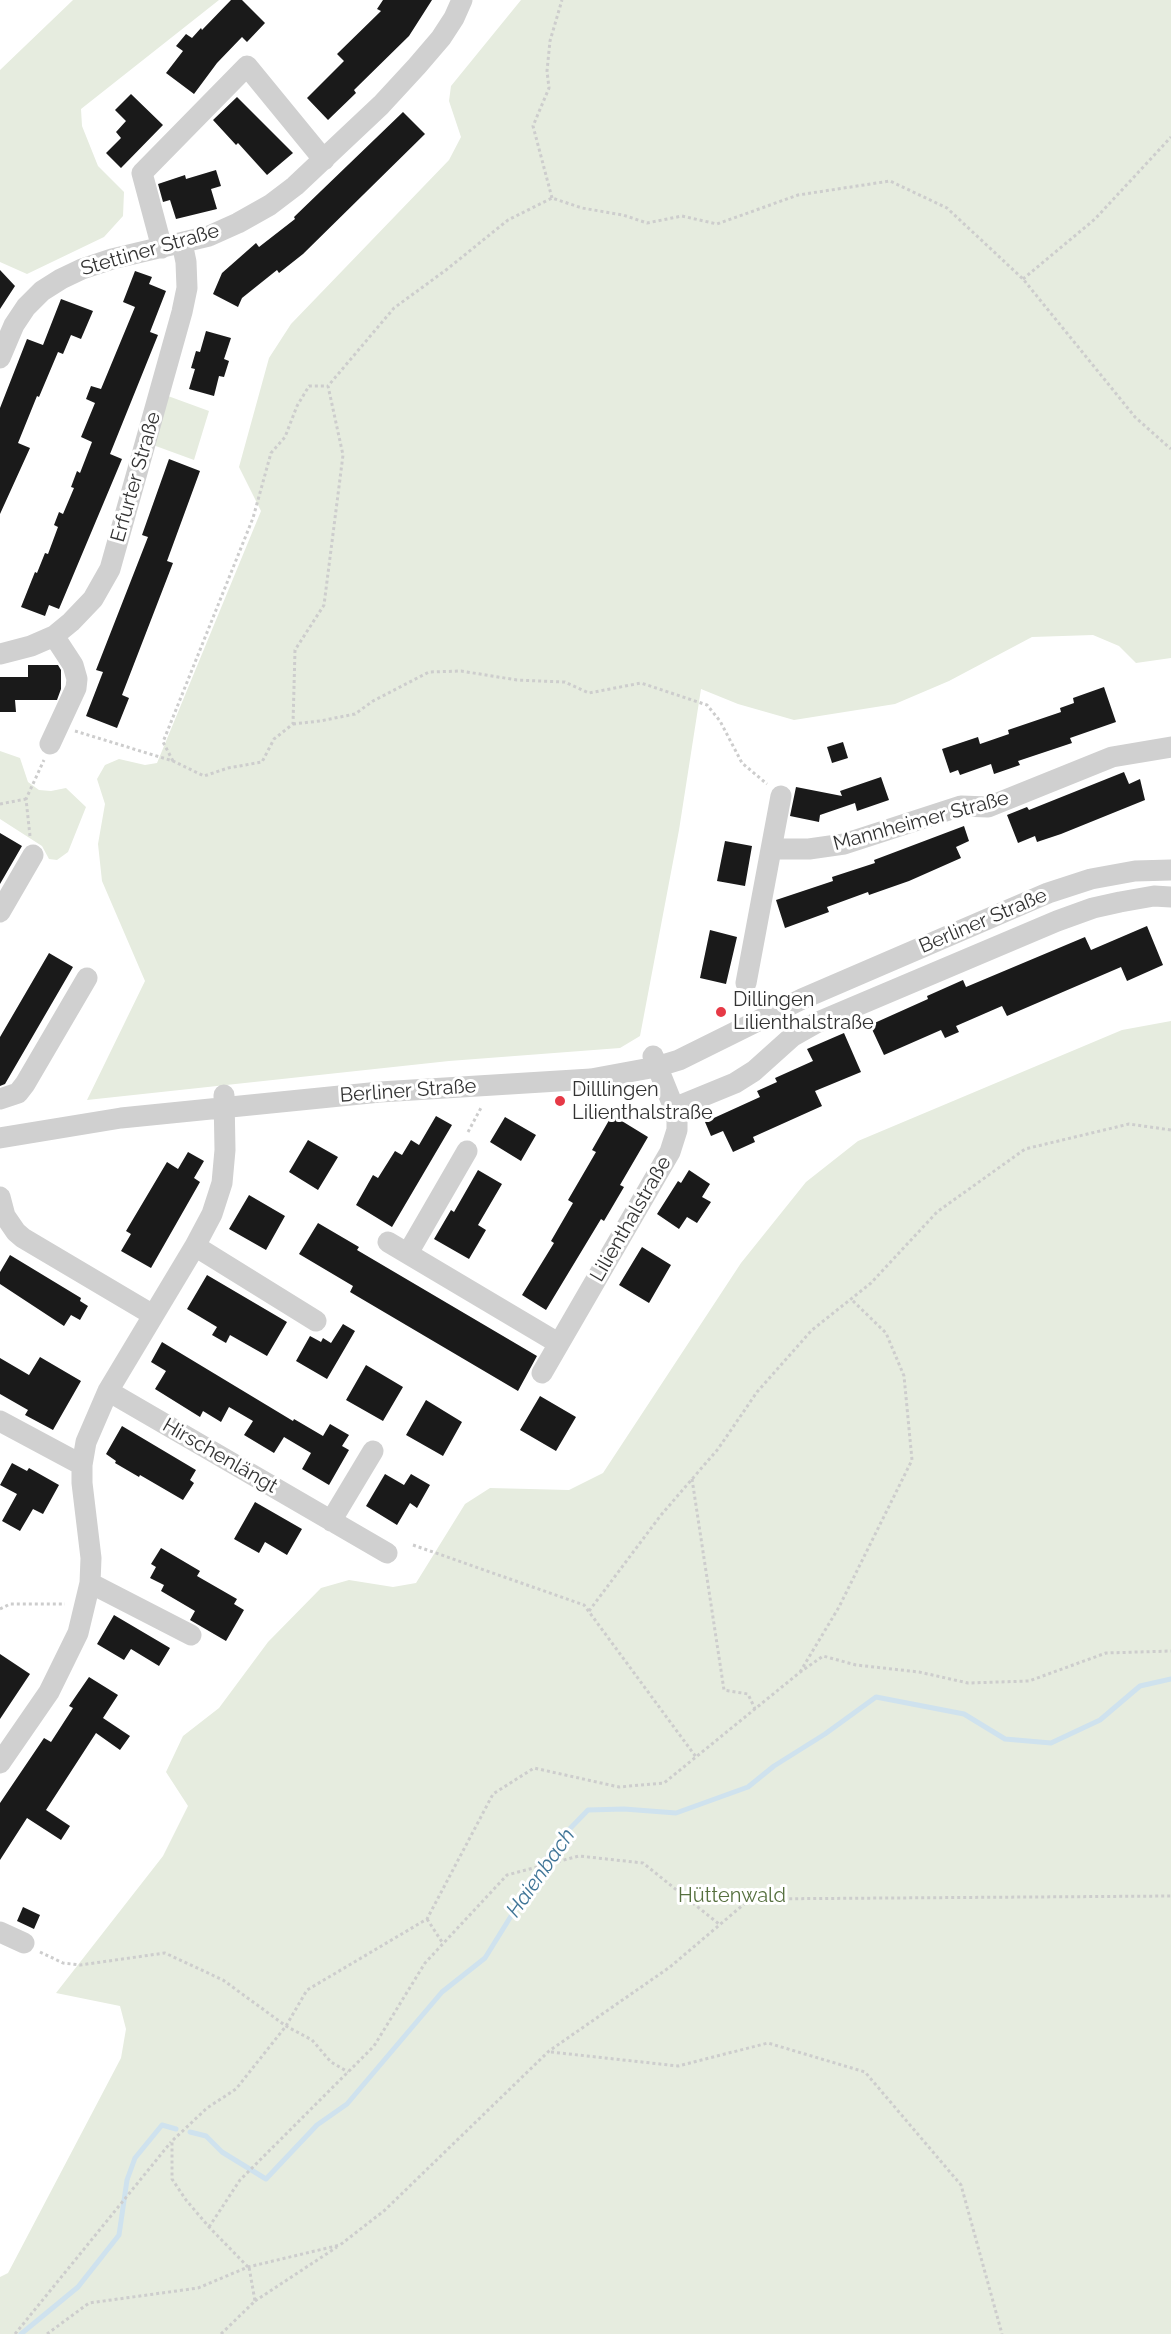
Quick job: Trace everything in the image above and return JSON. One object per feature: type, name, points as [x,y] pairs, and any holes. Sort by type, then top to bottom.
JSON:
[{"type":"street","name":"Stettiner Straße","points":[[0,358],[20,316],[42,291],[82,269],[209,236],[270,205],[295,186],[381,105],[417,66],[441,38],[462,0]]},
{"type":"street","name":"Erfurter Straße","points":[[0,654],[31,646],[54,636],[93,599],[110,569],[187,288],[186,262],[172,245],[142,173],[247,66],[324,160]]},
{"type":"street","points":[[54,636],[73,665],[77,679],[76,688],[55,735]]},
{"type":"street","name":"Mannheimer Straße","points":[[772,849],[809,849],[844,844],[961,806],[988,807],[1112,756],[1171,747]]},
{"type":"street","points":[[746,983],[781,796]]},
{"type":"street","points":[[0,912],[33,855]]},
{"type":"street","name":"Berliner Straße","points":[[0,1125],[120,1106],[591,1079],[654,1061],[1048,893],[1091,879],[1135,871],[1171,870]]},
{"type":"street","points":[[674,1108],[735,1083],[754,1071],[793,1036],[816,1023],[1056,921],[1093,908],[1120,902],[1154,896],[1171,897]]},
{"type":"street","points":[[0,1099],[18,1093],[25,1084],[87,978]]},
{"type":"street","name":"Berliner Straße","points":[[0,1138],[224,1101],[379,1080],[654,1061]]},
{"type":"street","name":"Lilienthalstraße","points":[[542,1373],[670,1152],[677,1130],[674,1108],[654,1061]]},
{"type":"street","points":[[0,1763],[50,1692],[78,1634],[88,1593],[91,1558],[82,1465],[86,1442],[108,1390],[212,1214],[222,1183],[225,1150],[224,1101]]},
{"type":"street","points":[[408,1253],[467,1151]]},
{"type":"street","points":[[0,1197],[5,1216],[23,1238],[153,1315]]},
{"type":"street","points":[[388,1242],[558,1342]]},
{"type":"street","points":[[195,1246],[316,1321]]},
{"type":"street","name":"Hirschenlängt","points":[[108,1390],[387,1553]]},
{"type":"street","points":[[0,1421],[82,1465]]},
{"type":"street","points":[[331,1521],[373,1451]]},
{"type":"street","points":[[88,1593],[191,1635]]},
{"type":"street","points":[[0,1932],[24,1943]]},
{"type":"path","points":[[552,198],[533,126],[549,88],[550,41],[562,0]]},
{"type":"path","points":[[1023,279],[1095,219],[1171,137]]},
{"type":"path","points":[[173,760],[163,742],[254,518],[271,453],[285,438],[297,406],[309,386],[328,386],[394,308],[508,220],[552,198],[582,208],[623,215],[647,223],[682,216],[717,224],[798,195],[890,181],[947,208],[1023,279],[1135,417],[1171,449]]},
{"type":"path","points":[[293,724],[295,650],[324,606],[343,455],[328,386]]},
{"type":"path","points":[[33,855],[26,799],[55,735],[173,760],[204,776],[262,762],[274,739],[293,724],[355,714],[373,701],[429,672],[461,671],[517,680],[565,682],[589,693],[641,683],[707,705],[720,721],[742,763],[781,796]]},
{"type":"path","points":[[0,804],[26,799]]},
{"type":"path","points":[[467,1151],[463,1140],[491,1085]]},
{"type":"path","points":[[589,1611],[661,1515],[718,1449],[757,1392],[812,1330],[871,1283],[937,1212],[1025,1149],[1129,1124],[1171,1130]]},
{"type":"path","points":[[799,1673],[839,1607],[912,1460],[904,1376],[885,1333],[851,1298]]},
{"type":"path","points":[[692,1479],[724,1690],[748,1694],[755,1709]]},
{"type":"path","points":[[413,1545],[584,1605],[696,1756]]},
{"type":"path","points":[[0,1608],[10,1604],[88,1593]]},
{"type":"path","points":[[15,2334],[172,2141],[207,2108],[236,2089],[286,2026],[307,1990],[427,1919],[494,1794],[534,1768],[619,1786],[664,1783],[823,1656],[856,1665],[919,1672],[968,1683],[1029,1681],[1106,1653],[1171,1651]]},
{"type":"path","points":[[209,2227],[240,2180],[374,2046],[425,1963],[442,1942],[507,1875],[579,1856],[643,1863],[720,1925]]},
{"type":"path","points":[[221,2334],[255,2301],[340,2245],[385,2210],[549,2051],[670,1967],[750,1899],[1171,1896]]},
{"type":"path","points":[[427,1919],[442,1942]]},
{"type":"path","points":[[24,1943],[50,1958],[63,1963],[80,1965],[165,1953],[223,1980],[286,2026],[312,2040],[331,2062],[348,2072]]},
{"type":"path","points":[[549,2051],[678,2066],[768,2043],[866,2072],[961,2185],[1002,2334]]},
{"type":"path","points":[[172,2141],[172,2179],[209,2227],[248,2267],[255,2301]]},
{"type":"path","points":[[47,2334],[89,2303],[198,2288],[248,2267],[340,2245]]},
{"type":"green space","points":[[73,0],[219,0],[81,109],[82,126],[98,166],[124,192],[123,216],[104,237],[27,274],[0,262],[0,70]]},
{"type":"green space","points":[[521,0],[1171,0],[1171,658],[1136,663],[1119,646],[1093,635],[1032,637],[949,681],[895,704],[794,720],[738,704],[701,689],[679,830],[640,1036],[620,1048],[449,1061],[87,1100],[145,981],[102,881],[98,844],[105,804],[97,779],[105,765],[119,759],[145,765],[157,763],[261,511],[239,467],[269,358],[291,324],[449,160],[461,137],[449,101],[451,86]]},
{"type":"green space","points":[[168,396],[209,411],[194,460],[153,445]]},
{"type":"green space","points":[[0,751],[20,758],[28,782],[39,790],[51,791],[66,788],[86,807],[68,852],[57,860],[49,859],[42,846],[0,819]]},
{"type":"green space","name":"Hüttenwald","points":[[1171,1021],[1171,2334],[0,2334],[0,2277],[8,2273],[121,2058],[126,2029],[120,2006],[56,1993],[163,1856],[188,1806],[166,1772],[183,1736],[219,1708],[268,1642],[321,1588],[349,1580],[393,1587],[416,1583],[465,1504],[490,1488],[569,1490],[603,1473],[741,1263],[806,1182],[858,1141],[1122,1030]]},
{"type":"building","points":[[231,0],[242,0],[265,23],[247,42],[242,37],[217,63],[194,94],[166,73],[183,51],[176,46],[186,34],[192,38],[201,28],[202,30]]},
{"type":"building","points":[[383,0],[432,0],[409,36],[354,90],[356,93],[328,120],[307,98],[344,61],[337,54],[381,11],[377,9]]},
{"type":"building","points":[[131,94],[163,125],[121,168],[106,153],[121,138],[116,132],[126,121],[115,110]]},
{"type":"building","points":[[237,97],[293,153],[267,175],[213,120]]},
{"type":"building","points":[[403,112],[425,134],[303,254],[279,273],[277,270],[242,298],[238,307],[213,294],[222,273],[256,243],[259,247],[295,219],[294,217]]},
{"type":"building","points":[[216,170],[221,186],[211,189],[217,209],[176,219],[170,200],[163,202],[158,184],[185,175],[186,179]]},
{"type":"building","points":[[0,270],[15,286],[0,309]]},
{"type":"building","points":[[135,271],[152,277],[149,284],[166,291],[150,332],[158,335],[110,454],[122,459],[59,609],[49,605],[45,616],[21,607],[35,572],[37,573],[45,553],[48,554],[58,527],[54,525],[59,512],[63,514],[74,488],[71,487],[77,471],[80,473],[92,442],[81,437],[95,403],[86,399],[91,386],[101,389],[135,307],[123,302]]},
{"type":"building","points":[[61,299],[93,311],[81,339],[71,335],[63,354],[58,352],[39,397],[37,396],[18,443],[30,448],[0,514],[0,408],[27,339],[43,345]]},
{"type":"building","points":[[206,331],[231,338],[224,359],[229,361],[224,377],[219,376],[214,396],[189,389],[195,369],[191,368],[196,351],[200,352]]},
{"type":"building","points":[[169,459],[200,471],[167,561],[173,563],[122,695],[129,698],[117,728],[86,716],[103,672],[96,670],[148,537],[142,535]]},
{"type":"building","points":[[28,665],[58,665],[61,670],[61,689],[57,700],[15,700],[16,712],[0,712],[0,677],[28,677]]},
{"type":"building","points":[[1104,687],[1116,722],[1070,738],[1072,743],[1018,761],[1020,765],[994,774],[991,764],[960,775],[958,770],[950,773],[942,749],[978,737],[980,744],[1009,734],[1008,730],[1061,712],[1060,708],[1074,703],[1073,698]]},
{"type":"building","points":[[843,742],[848,758],[832,763],[827,747]]},
{"type":"building","points":[[1124,772],[1129,784],[1140,779],[1145,800],[1061,834],[1037,842],[1035,836],[1018,843],[1007,815],[1027,807],[1029,810]]},
{"type":"building","points":[[881,777],[889,800],[857,811],[855,803],[820,815],[819,822],[790,816],[796,787],[842,796],[840,791]]},
{"type":"building","points":[[964,826],[969,841],[956,847],[961,858],[909,881],[869,895],[868,892],[827,907],[829,912],[785,928],[776,900],[833,881],[832,877],[875,863],[874,860]]},
{"type":"building","points":[[0,833],[22,846],[0,884]]},
{"type":"building","points":[[725,841],[752,846],[745,886],[717,881]]},
{"type":"building","points":[[1147,926],[1163,965],[1127,981],[1121,967],[1007,1016],[1002,1006],[956,1026],[959,1032],[945,1038],[941,1030],[884,1055],[870,1025],[928,999],[927,996],[963,980],[966,987],[1085,937],[1091,950]]},
{"type":"building","points":[[710,930],[737,937],[726,984],[700,978]]},
{"type":"building","points":[[49,953],[73,967],[5,1084],[0,1086],[0,1037]]},
{"type":"building","points":[[844,1033],[861,1072],[815,1091],[822,1106],[753,1137],[755,1142],[733,1152],[723,1131],[711,1136],[705,1122],[760,1097],[757,1091],[777,1082],[775,1078],[813,1061],[807,1049]]},
{"type":"building","points":[[612,1115],[648,1137],[620,1185],[624,1187],[604,1221],[601,1219],[546,1310],[522,1295],[554,1243],[551,1241],[573,1203],[568,1200],[596,1152],[592,1150]]},
{"type":"building","points":[[436,1116],[452,1125],[392,1227],[356,1205],[373,1175],[378,1178],[395,1151],[402,1155],[411,1140],[419,1145]]},
{"type":"building","points":[[505,1117],[536,1135],[521,1161],[490,1142]]},
{"type":"building","points":[[308,1140],[338,1157],[318,1190],[289,1172]]},
{"type":"building","points":[[188,1152],[204,1161],[194,1178],[200,1182],[151,1268],[121,1251],[131,1234],[126,1231],[167,1162],[178,1169]]},
{"type":"building","points":[[478,1170],[502,1184],[478,1225],[486,1230],[469,1259],[434,1239],[451,1210],[454,1212]]},
{"type":"building","points":[[689,1170],[710,1184],[702,1197],[711,1202],[697,1223],[687,1217],[679,1229],[657,1214],[678,1181],[681,1183]]},
{"type":"building","points":[[249,1195],[285,1216],[266,1250],[229,1229]]},
{"type":"building","points":[[318,1223],[359,1247],[357,1250],[537,1356],[518,1391],[350,1292],[353,1286],[299,1254]]},
{"type":"building","points":[[642,1247],[671,1265],[649,1303],[619,1285]]},
{"type":"building","points":[[10,1255],[81,1298],[80,1301],[88,1306],[80,1320],[71,1315],[64,1326],[0,1284],[0,1272]]},
{"type":"building","points":[[207,1275],[287,1322],[267,1356],[230,1335],[226,1343],[212,1335],[217,1327],[187,1309]]},
{"type":"building","points":[[343,1324],[355,1331],[327,1379],[296,1361],[310,1336],[321,1342],[323,1338],[331,1343]]},
{"type":"building","points":[[162,1342],[293,1421],[294,1419],[323,1436],[330,1424],[349,1435],[342,1446],[349,1450],[329,1485],[302,1469],[311,1453],[284,1437],[274,1453],[244,1435],[253,1421],[229,1407],[221,1422],[203,1411],[200,1417],[155,1389],[166,1371],[151,1362]]},
{"type":"building","points":[[40,1357],[81,1381],[53,1430],[25,1415],[28,1410],[0,1394],[0,1358],[29,1375]]},
{"type":"building","points":[[366,1365],[403,1387],[383,1421],[346,1400]]},
{"type":"building","points":[[540,1396],[576,1417],[556,1451],[520,1430]]},
{"type":"building","points":[[426,1400],[462,1422],[443,1456],[406,1435]]},
{"type":"building","points":[[122,1426],[196,1470],[190,1480],[194,1483],[183,1500],[115,1463],[116,1461],[106,1454]]},
{"type":"building","points":[[12,1463],[27,1471],[29,1468],[59,1485],[43,1514],[33,1509],[20,1531],[2,1521],[17,1494],[0,1485]]},
{"type":"building","points":[[385,1474],[404,1485],[411,1474],[430,1485],[417,1508],[410,1503],[397,1525],[366,1506]]},
{"type":"building","points":[[255,1502],[302,1529],[287,1555],[265,1542],[259,1553],[234,1539]]},
{"type":"building","points":[[161,1548],[200,1571],[197,1576],[237,1599],[234,1604],[244,1610],[226,1641],[190,1620],[195,1611],[161,1591],[164,1585],[150,1578],[156,1567],[151,1564]]},
{"type":"building","points":[[114,1615],[170,1648],[159,1666],[131,1649],[124,1660],[97,1644]]},
{"type":"building","points":[[0,1654],[30,1674],[0,1719]]},
{"type":"building","points":[[89,1677],[118,1695],[103,1718],[130,1736],[120,1750],[96,1733],[46,1810],[70,1826],[61,1840],[27,1818],[0,1860],[0,1803],[44,1738],[51,1742],[73,1708],[69,1706]]},
{"type":"building","points":[[23,1907],[40,1915],[34,1929],[17,1921]]},
{"type":"waterway","name":"Haienbach","points":[[190,2132],[206,2136],[222,2152],[266,2179],[317,2125],[347,2104],[442,1992],[485,1958],[557,1842],[588,1810],[624,1809],[676,1813],[748,1787],[774,1766],[825,1734],[876,1697],[964,1714],[1005,1739],[1051,1743],[1100,1720],[1140,1686],[1171,1679]]},
{"type":"waterway","name":"Haienbach","points":[[21,2334],[78,2287],[119,2235],[127,2180],[135,2158],[162,2125],[176,2129]]},
{"type":"place","name":"Dillingen Lilienthalstraße","points":[[721,1012]]},
{"type":"place","name":"Dilllingen Lilienthalstraße","points":[[560,1101]]}]
